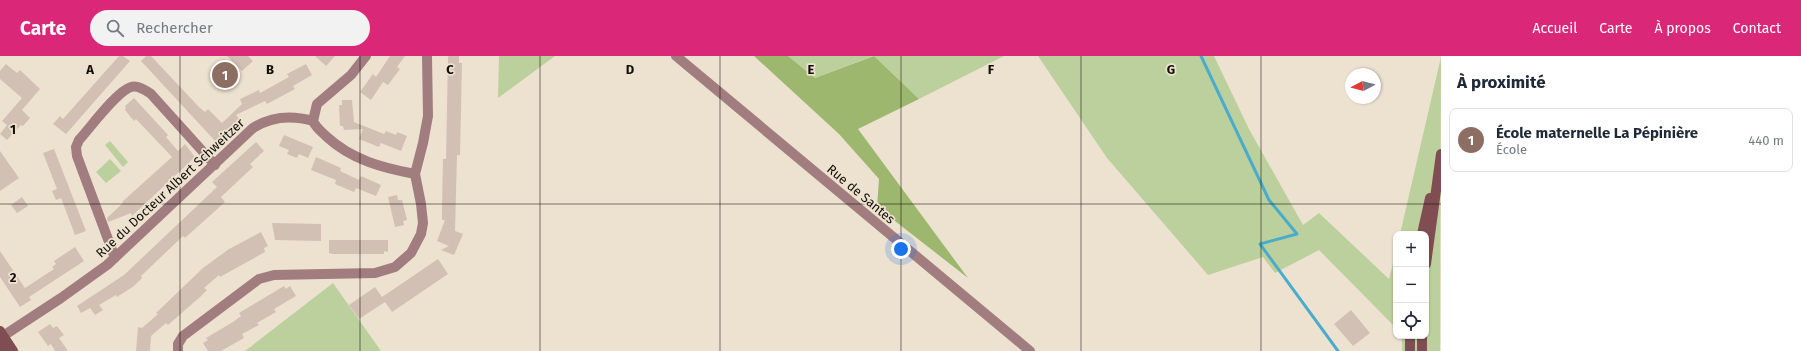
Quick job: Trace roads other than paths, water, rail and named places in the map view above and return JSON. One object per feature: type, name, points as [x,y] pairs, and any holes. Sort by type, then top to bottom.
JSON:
[{"type":"main road","points":[[1429,241],[1441,154]]},
{"type":"main road","points":[[1423,231],[1439,165]]},
{"type":"main road","points":[[1,338],[3,351]]},
{"type":"main road","points":[[1,338],[13,351]]},
{"type":"main road","points":[[1410,339],[1410,351]]},
{"type":"main road","points":[[1422,339],[1422,351]]},
{"type":"street","points":[[366,56],[351,75],[316,104],[313,121],[330,140],[353,156],[375,165],[415,174]]},
{"type":"street","points":[[178,351],[178,344],[183,336],[259,279],[274,275],[375,272],[395,267],[411,253],[421,234],[423,213],[415,174],[428,116],[427,56]]},
{"type":"street","name":"Rue de Santes","points":[[676,56],[1030,351]]},
{"type":"street","points":[[115,258],[77,156],[76,147],[79,140],[120,94],[132,87],[138,87],[150,94],[214,165]]},
{"type":"street","name":"Rue du Docteur Albert Schweitzer","points":[[1,338],[68,294],[115,258],[249,131],[265,121],[277,118],[290,117],[313,121]]},
{"type":"waterway","points":[[1201,56],[1269,200],[1297,234],[1260,244],[1338,351]]},
{"type":"place","name":"École maternelle La Pépinière","points":[[225,75]]}]
